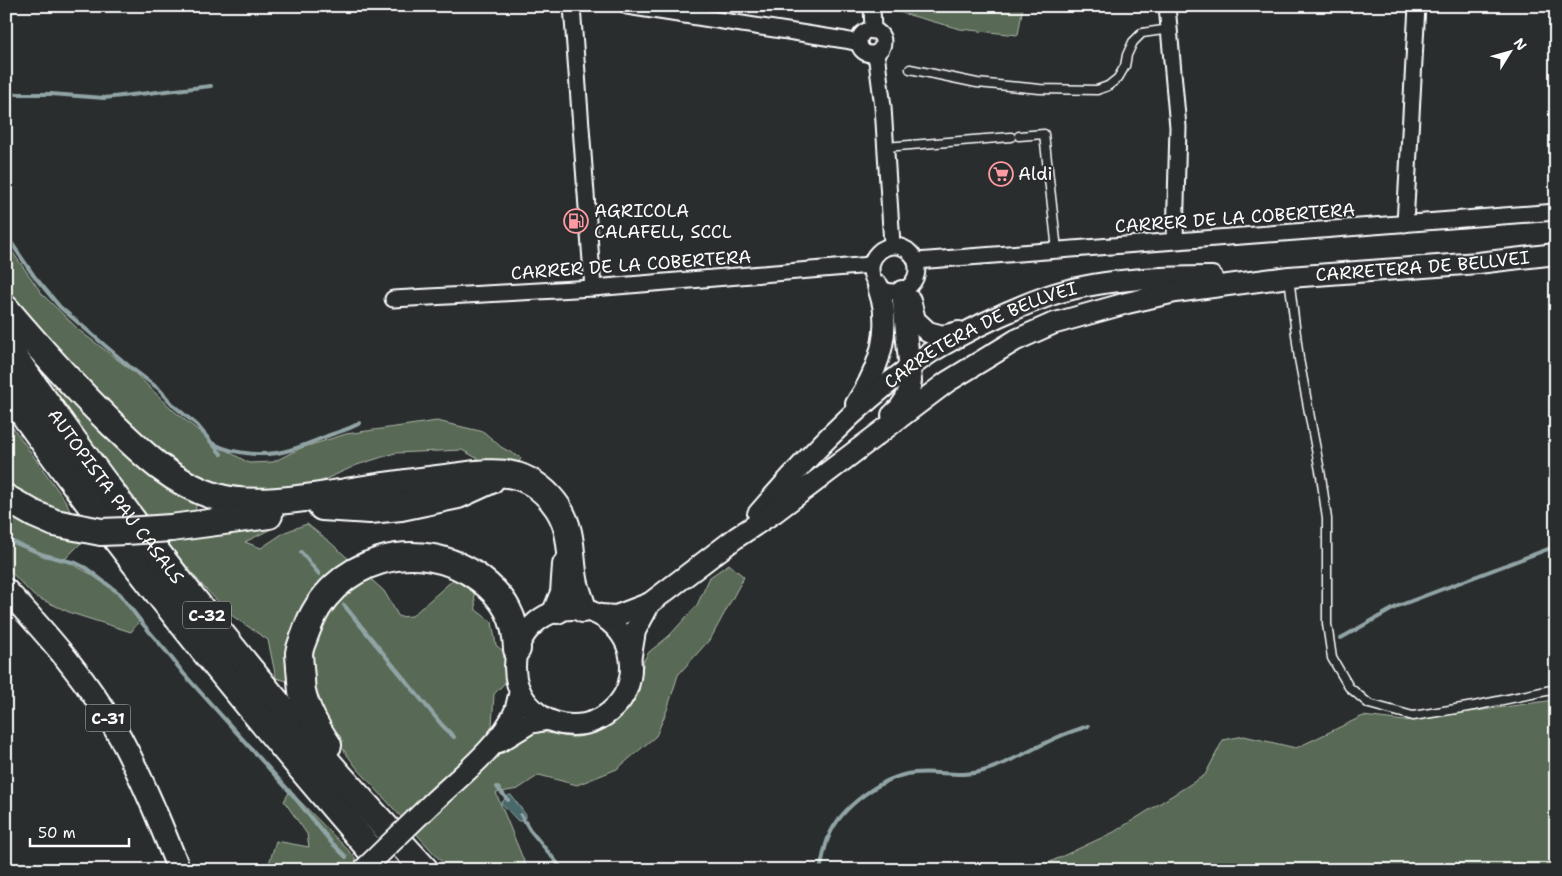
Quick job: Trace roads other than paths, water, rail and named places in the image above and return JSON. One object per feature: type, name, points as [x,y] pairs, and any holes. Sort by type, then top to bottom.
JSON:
[{"type":"highway","points":[[6,309],[51,362],[149,459],[192,488],[216,497],[241,502],[293,499],[404,483],[497,473],[517,476],[536,484],[558,507],[567,525],[571,540],[575,583],[592,612]]},
{"type":"highway","name":"AUTOPISTA PAU CASALS","points":[[6,346],[151,545],[306,737],[425,870]]},
{"type":"highway","name":"AUTOPISTA PAU CASALS","points":[[6,389],[84,497],[179,621],[291,758],[388,870]]},
{"type":"highway","points":[[6,498],[34,514],[55,523],[101,532],[171,528],[327,507],[370,510],[401,507],[458,495],[493,479],[515,482],[541,498],[552,510],[562,529],[566,560],[566,579],[564,593],[557,610]]},
{"type":"highway","points":[[350,788],[342,766],[312,720],[302,691],[299,653],[310,621],[317,608],[327,594],[338,584],[356,570],[376,561],[412,556],[443,560],[474,574],[500,598],[511,615],[516,633],[517,650]]},
{"type":"main road","name":"CARRETERA DE BELLVEI","points":[[592,612],[616,616],[650,603],[737,537],[775,512],[947,382],[1016,340],[1052,324],[1175,292],[1289,277],[1556,254]]},
{"type":"main road","name":"CARRETERA DE BELLVEI","points":[[737,537],[844,421],[890,382],[937,348],[987,322],[1048,296],[1092,285],[1127,280],[1184,277],[1289,277]]},
{"type":"main road","points":[[844,421],[866,389],[877,365],[884,339],[884,312],[878,286]]},
{"type":"main road","points":[[906,289],[914,320],[928,332],[943,336],[987,322]]},
{"type":"main road","points":[[838,464],[854,444],[897,412],[909,395],[911,381],[906,289]]},
{"type":"main road","name":"C-31","points":[[6,590],[80,676],[104,711],[135,767],[179,870]]},
{"type":"main road","name":"CARRETERA DE BELLVEI","points":[[631,655],[634,630],[650,603]]},
{"type":"main road","points":[[557,610],[592,612],[621,632],[631,655],[632,679],[622,701],[598,721],[573,727],[558,725],[545,720],[530,707],[520,692],[514,668],[517,650],[527,630],[540,619],[557,610]]},
{"type":"main road","points":[[363,870],[487,750],[505,728],[514,712],[520,692]]},
{"type":"main road","points":[[487,750],[530,723],[545,720]]},
{"type":"street","points":[[572,6],[593,288]]},
{"type":"street","points":[[627,6],[675,10],[859,43]]},
{"type":"street","points":[[872,6],[873,31]]},
{"type":"street","points":[[1167,6],[1178,127],[1175,240]]},
{"type":"street","points":[[1405,224],[1417,6]]},
{"type":"street","points":[[873,31],[878,33],[883,40],[882,48],[876,54],[870,54],[861,49],[859,43],[863,33],[873,31]]},
{"type":"street","points":[[876,54],[883,107],[892,244]]},
{"type":"street","name":"CARRER DE LA COBERTERA","points":[[916,260],[1556,212]]},
{"type":"street","points":[[892,244],[906,249],[911,252],[916,260],[918,272],[906,289],[894,292],[885,290],[873,280],[871,265],[874,256],[885,246],[892,244]]},
{"type":"street","name":"CARRER DE LA COBERTERA","points":[[393,299],[593,288],[871,265]]},
{"type":"lane","points":[[910,69],[977,83],[1040,89],[1097,90],[1108,86],[1118,78],[1133,42],[1142,33],[1170,29]]},
{"type":"lane","points":[[886,147],[1044,134],[1057,250]]},
{"type":"lane","points":[[1289,277],[1299,359],[1321,476],[1327,519],[1327,624],[1331,655],[1349,687],[1369,704],[1413,716],[1556,689]]},
{"type":"water","points":[[511,795],[526,815],[521,821],[518,821],[501,803]]},
{"type":"waterway","points":[[6,98],[13,94],[51,94],[104,98],[211,86]]},
{"type":"waterway","points":[[6,235],[34,276],[60,307],[130,367],[159,389],[174,406],[197,425],[221,454]]},
{"type":"waterway","points":[[214,444],[242,453],[272,454],[290,450],[360,423]]},
{"type":"waterway","points":[[6,539],[44,555],[76,563],[86,568],[120,594],[184,674],[346,857]]},
{"type":"waterway","points":[[1341,638],[1398,606],[1556,546]]},
{"type":"waterway","points":[[301,552],[319,574]]},
{"type":"waterway","points":[[344,605],[442,725],[454,737]]},
{"type":"waterway","points":[[820,870],[827,840],[843,814],[864,795],[889,780],[914,773],[966,774],[983,771],[1011,760],[1060,736],[1088,726]]},
{"type":"waterway","points":[[497,787],[508,800]]},
{"type":"waterway","points":[[521,815],[530,830],[563,870]]},
{"type":"place","name":"Aldi","points":[[1001,174]]},
{"type":"place","name":"AGRICOLA CALAFELL, SCCL","points":[[576,221]]}]
